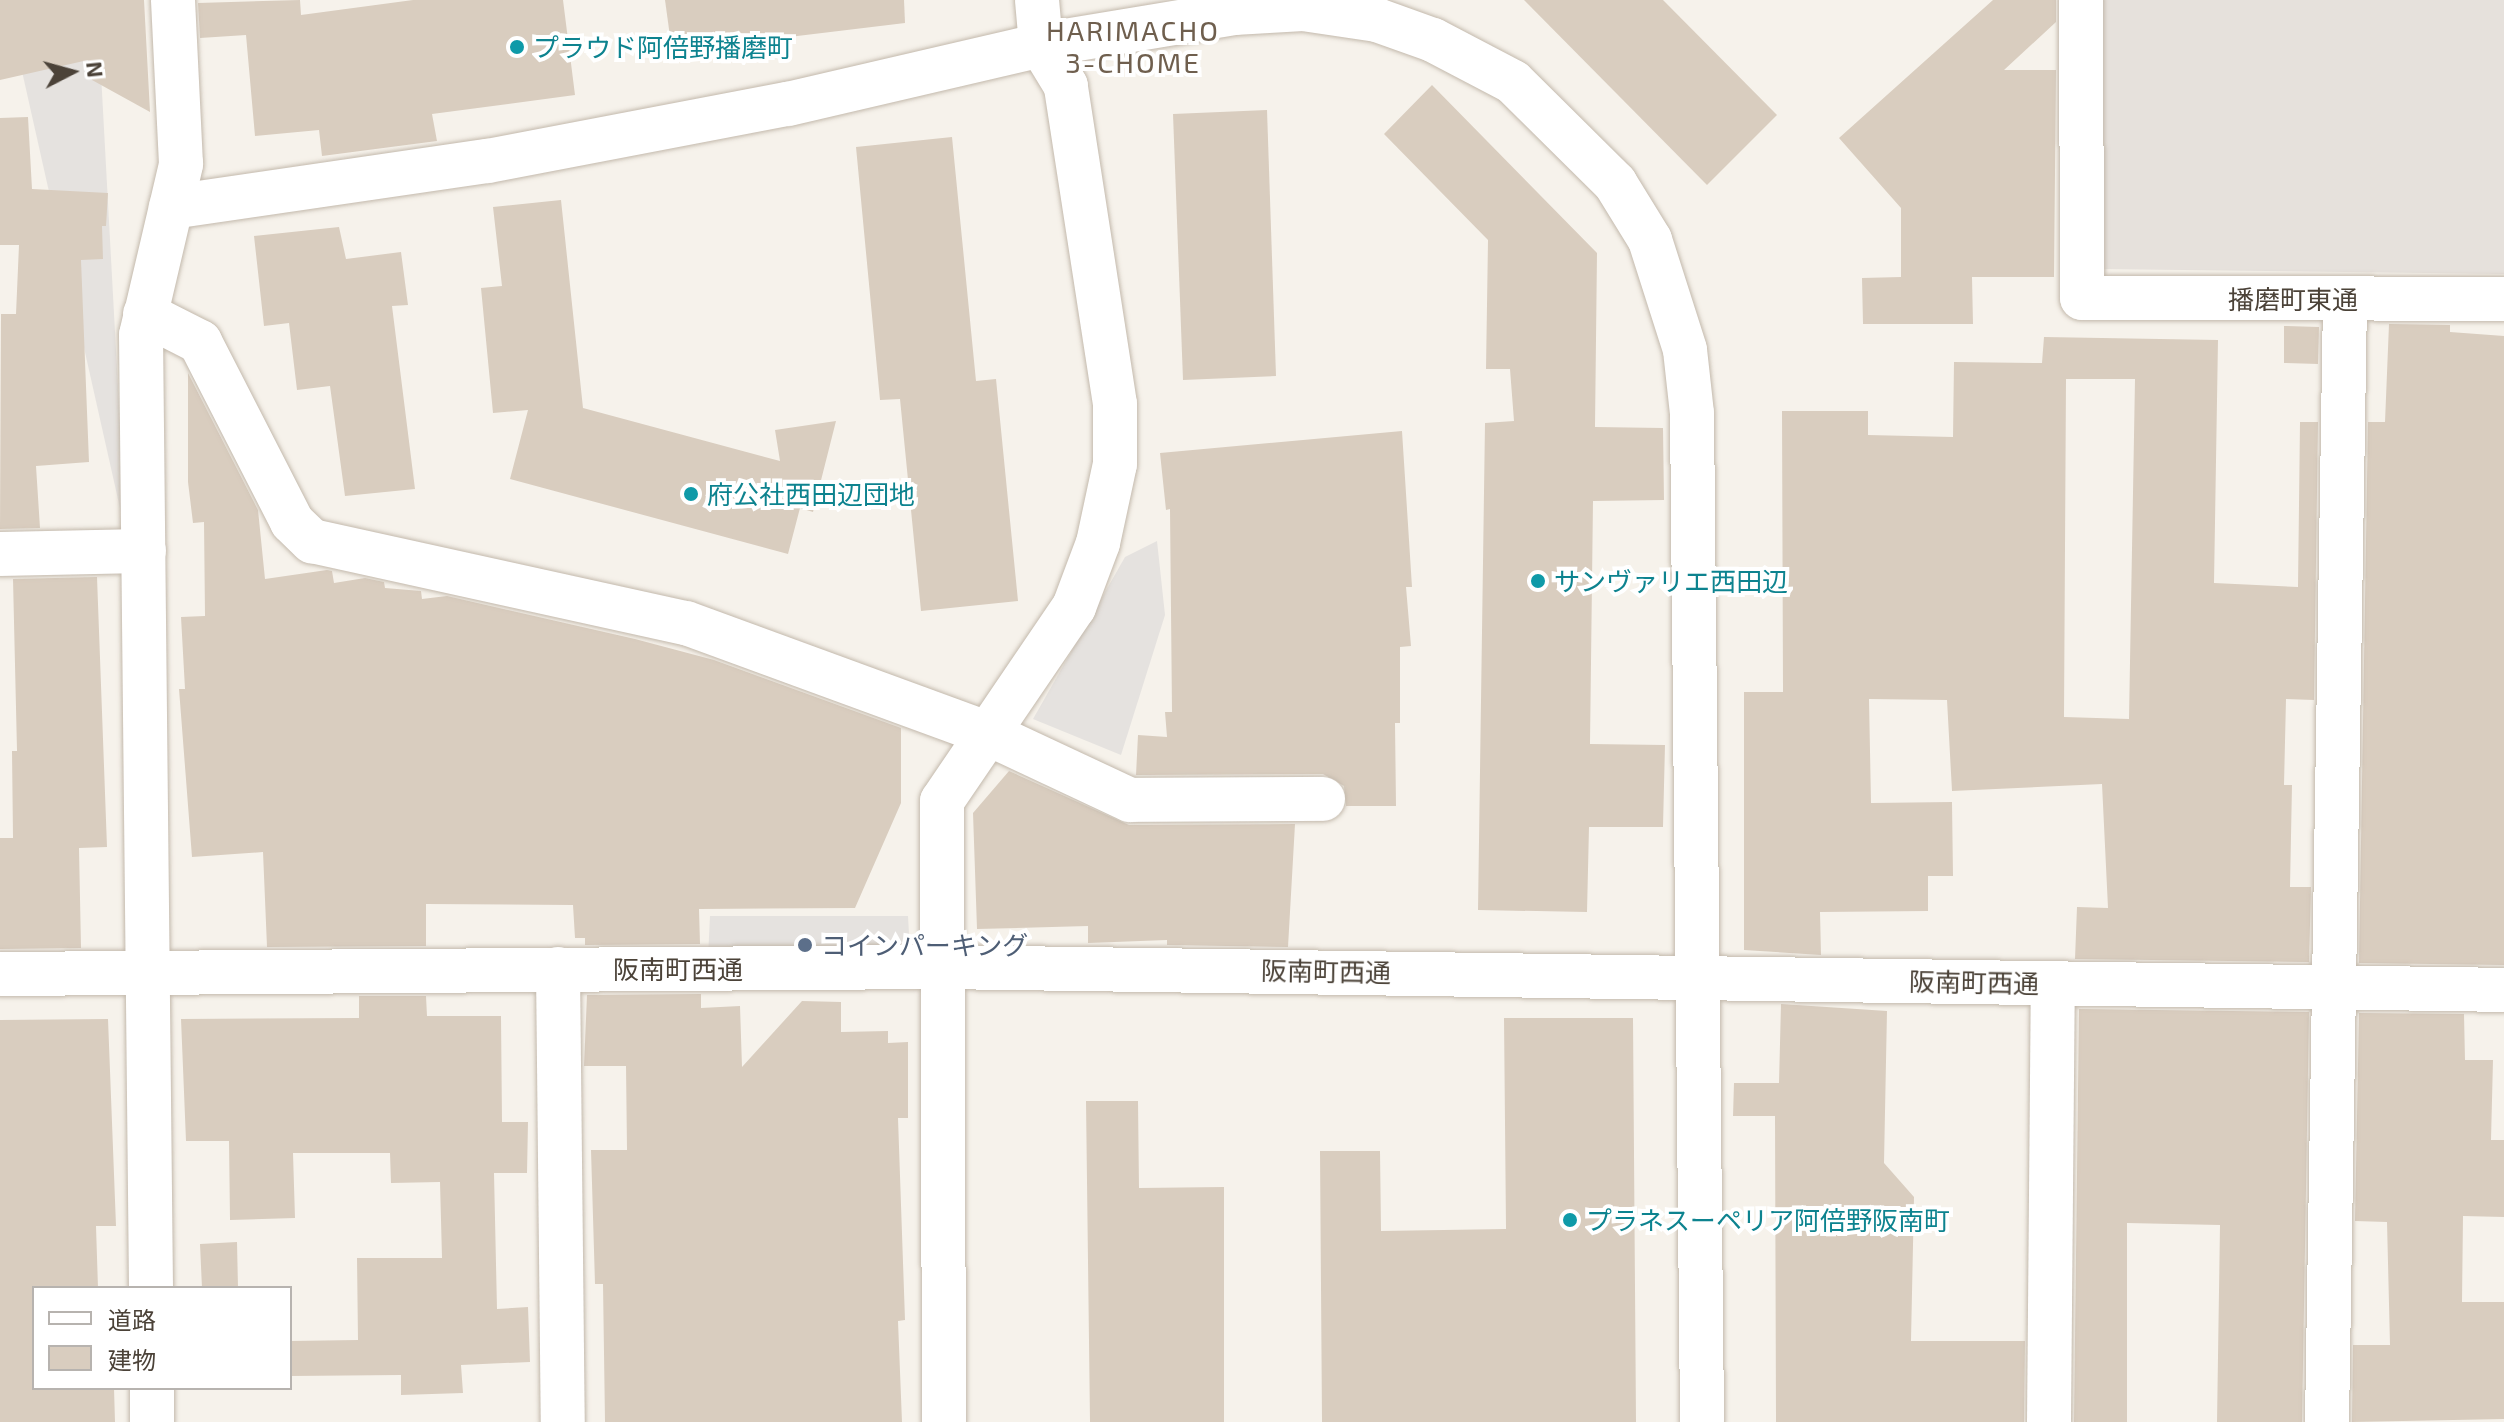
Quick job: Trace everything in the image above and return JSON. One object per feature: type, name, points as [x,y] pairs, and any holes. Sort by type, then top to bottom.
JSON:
[{"type":"street","points":[[151,1286],[144,551],[145,314],[181,164],[173,0]]},
{"type":"street","points":[[944,1422],[942,801],[1074,607],[1098,543],[1115,464],[1115,404],[1066,86],[1041,45],[1037,0]]},
{"type":"street","name":"播磨町東通","points":[[2081,0],[2082,298],[2504,299]]},
{"type":"street","points":[[171,207],[488,161],[788,104],[1041,45],[1234,13],[1303,9],[1377,20],[1433,40],[1513,82],[1615,183],[1650,240],[1685,350],[1692,413],[1700,976],[1702,1422]]},
{"type":"street","points":[[2327,1422],[2345,299]]},
{"type":"street","points":[[145,314],[200,342],[292,522],[312,541],[686,623],[989,734],[1130,800],[1323,799]]},
{"type":"street","points":[[0,554],[144,551]]},
{"type":"street","name":"阪南町西通","points":[[0,974],[942,967],[2504,990]]},
{"type":"street","points":[[558,969],[563,1422]]},
{"type":"street","points":[[2049,1422],[2053,984]]},
{"type":"street","points":[[152,1390],[152,1422]]},
{"type":"shaded area","points":[[6,0],[97,0],[126,535]]},
{"type":"shaded area","points":[[2101,0],[2504,0],[2504,274],[2100,269]]},
{"type":"shaded area","points":[[1157,541],[1165,615],[1121,755],[1033,719],[1125,557]]},
{"type":"shaded area","name":"コインパーキング","points":[[710,916],[908,916],[909,934],[893,956],[708,958]]},
{"type":"building","points":[[0,0],[144,0],[150,112],[92,80],[88,60],[0,80]]},
{"type":"building","points":[[300,0],[301,15],[413,0],[563,0],[575,95],[432,114],[437,141],[322,156],[319,130],[255,136],[246,35],[200,38],[198,3]]},
{"type":"building","points":[[665,0],[904,0],[905,23],[672,51]]},
{"type":"building","points":[[1524,0],[1663,0],[1777,115],[1707,185]]},
{"type":"building","points":[[1993,0],[2056,0],[2056,22],[2004,70],[2056,70],[2054,277],[1972,277],[1973,324],[1863,324],[1862,278],[1901,277],[1901,208],[1839,138]]},
{"type":"building","name":"サンヴァリエ西田辺","points":[[1432,85],[1597,253],[1595,427],[1663,428],[1664,500],[1593,501],[1590,744],[1665,745],[1663,827],[1589,827],[1587,912],[1478,910],[1485,423],[1514,421],[1510,369],[1486,369],[1488,240],[1384,134]]},
{"type":"building","points":[[1267,110],[1276,376],[1183,380],[1173,114]]},
{"type":"building","points":[[28,117],[32,189],[108,193],[106,226],[102,226],[103,259],[81,260],[89,462],[36,466],[40,528],[0,529],[1,314],[16,314],[19,245],[0,245],[0,118]]},
{"type":"building","points":[[952,137],[976,381],[996,379],[1018,601],[921,611],[900,399],[880,400],[856,147]]},
{"type":"building","points":[[561,200],[583,408],[780,461],[775,430],[836,421],[813,512],[800,508],[788,554],[510,479],[528,410],[493,413],[481,288],[502,286],[493,207]]},
{"type":"building","points":[[339,227],[346,259],[401,252],[408,305],[392,306],[415,489],[345,496],[330,386],[297,390],[289,323],[264,326],[254,236]]},
{"type":"building","points":[[2389,324],[2450,325],[2450,332],[2504,336],[2504,965],[2359,963],[2368,422],[2385,422]]},
{"type":"building","points":[[2284,326],[2319,327],[2318,364],[2284,363]]},
{"type":"building","points":[[2044,337],[2218,340],[2214,583],[2298,587],[2300,422],[2318,422],[2314,700],[2286,699],[2284,785],[2292,785],[2290,887],[2311,887],[2309,962],[2075,959],[2077,907],[2108,908],[2102,784],[1952,791],[1947,700],[1869,699],[1871,803],[1952,802],[1953,876],[1928,876],[1928,911],[1820,912],[1821,955],[1744,950],[1744,692],[1783,692],[1782,411],[1868,411],[1868,435],[1953,437],[1954,362],[2042,363]],"holes":[[[2066,379],[2135,379],[2129,719],[2064,717]]]},
{"type":"building","points":[[188,373],[258,510],[265,579],[327,570],[332,571],[334,583],[365,578],[384,582],[385,588],[421,591],[422,599],[447,596],[635,639],[714,660],[901,728],[901,803],[855,908],[699,909],[700,944],[585,945],[585,938],[575,938],[573,905],[426,904],[426,946],[267,947],[263,852],[192,857],[179,689],[185,689],[181,617],[205,616],[204,522],[193,523],[188,482]]},
{"type":"building","points":[[1402,431],[1412,587],[1406,587],[1411,646],[1400,647],[1400,723],[1395,723],[1396,806],[1346,806],[1344,786],[1323,774],[1136,775],[1138,735],[1167,737],[1165,712],[1172,712],[1170,509],[1166,510],[1160,453]]},
{"type":"building","points":[[97,577],[107,847],[79,848],[81,948],[0,949],[0,838],[13,838],[12,751],[17,751],[13,579]]},
{"type":"building","points":[[1009,771],[1129,825],[1295,824],[1288,947],[1167,945],[1167,940],[1088,943],[1088,926],[977,929],[973,813]]},
{"type":"building","points":[[701,994],[701,1008],[740,1006],[742,1067],[802,1001],[841,1002],[841,1032],[888,1031],[888,1043],[908,1042],[908,1118],[898,1118],[905,1320],[898,1321],[902,1422],[605,1422],[603,1284],[595,1284],[591,1150],[627,1150],[626,1066],[584,1066],[587,995]]},
{"type":"building","points":[[359,996],[426,996],[427,1016],[501,1016],[502,1122],[528,1122],[527,1173],[494,1173],[497,1309],[528,1307],[530,1362],[461,1365],[463,1393],[401,1395],[401,1375],[292,1376],[292,1341],[358,1340],[357,1258],[442,1258],[440,1182],[391,1183],[390,1153],[293,1153],[295,1218],[230,1220],[229,1141],[186,1141],[181,1019],[359,1018]]},
{"type":"building","points":[[1781,1004],[1887,1011],[1884,1163],[1914,1197],[1911,1341],[2025,1341],[2024,1422],[1776,1422],[1775,1116],[1733,1116],[1734,1083],[1779,1083]]},
{"type":"building","points":[[2079,1009],[2309,1012],[2302,1422],[2217,1422],[2220,1225],[2127,1223],[2127,1422],[2074,1422]]},
{"type":"building","points":[[2359,1013],[2464,1014],[2465,1060],[2493,1060],[2491,1140],[2504,1140],[2504,1217],[2463,1216],[2462,1302],[2504,1302],[2504,1419],[2352,1422],[2353,1345],[2390,1345],[2387,1222],[2355,1221]]},
{"type":"building","points":[[1504,1018],[1633,1018],[1636,1422],[1322,1422],[1320,1151],[1380,1151],[1381,1231],[1506,1229]]},
{"type":"building","points":[[108,1019],[116,1226],[96,1226],[98,1286],[32,1286],[32,1390],[114,1390],[115,1422],[0,1422],[0,1020]]},
{"type":"building","points":[[1086,1101],[1138,1101],[1139,1188],[1224,1187],[1224,1422],[1090,1422]]},
{"type":"building","points":[[237,1242],[238,1286],[202,1286],[200,1244]]},
{"type":"place","name":"プラウド阿倍野播磨町","points":[[517,47]]},
{"type":"place","name":"府公社西田辺団地","points":[[691,494]]},
{"type":"place","name":"サンヴァリエ西田辺","points":[[1538,581]]},
{"type":"place","name":"コインパーキング","points":[[805,945]]},
{"type":"place","name":"プラネスーペリア阿倍野阪南町","points":[[1570,1220]]},
{"type":"district","name":"HARIMACHO 3-CHOME","points":[[1133,46]]}]
